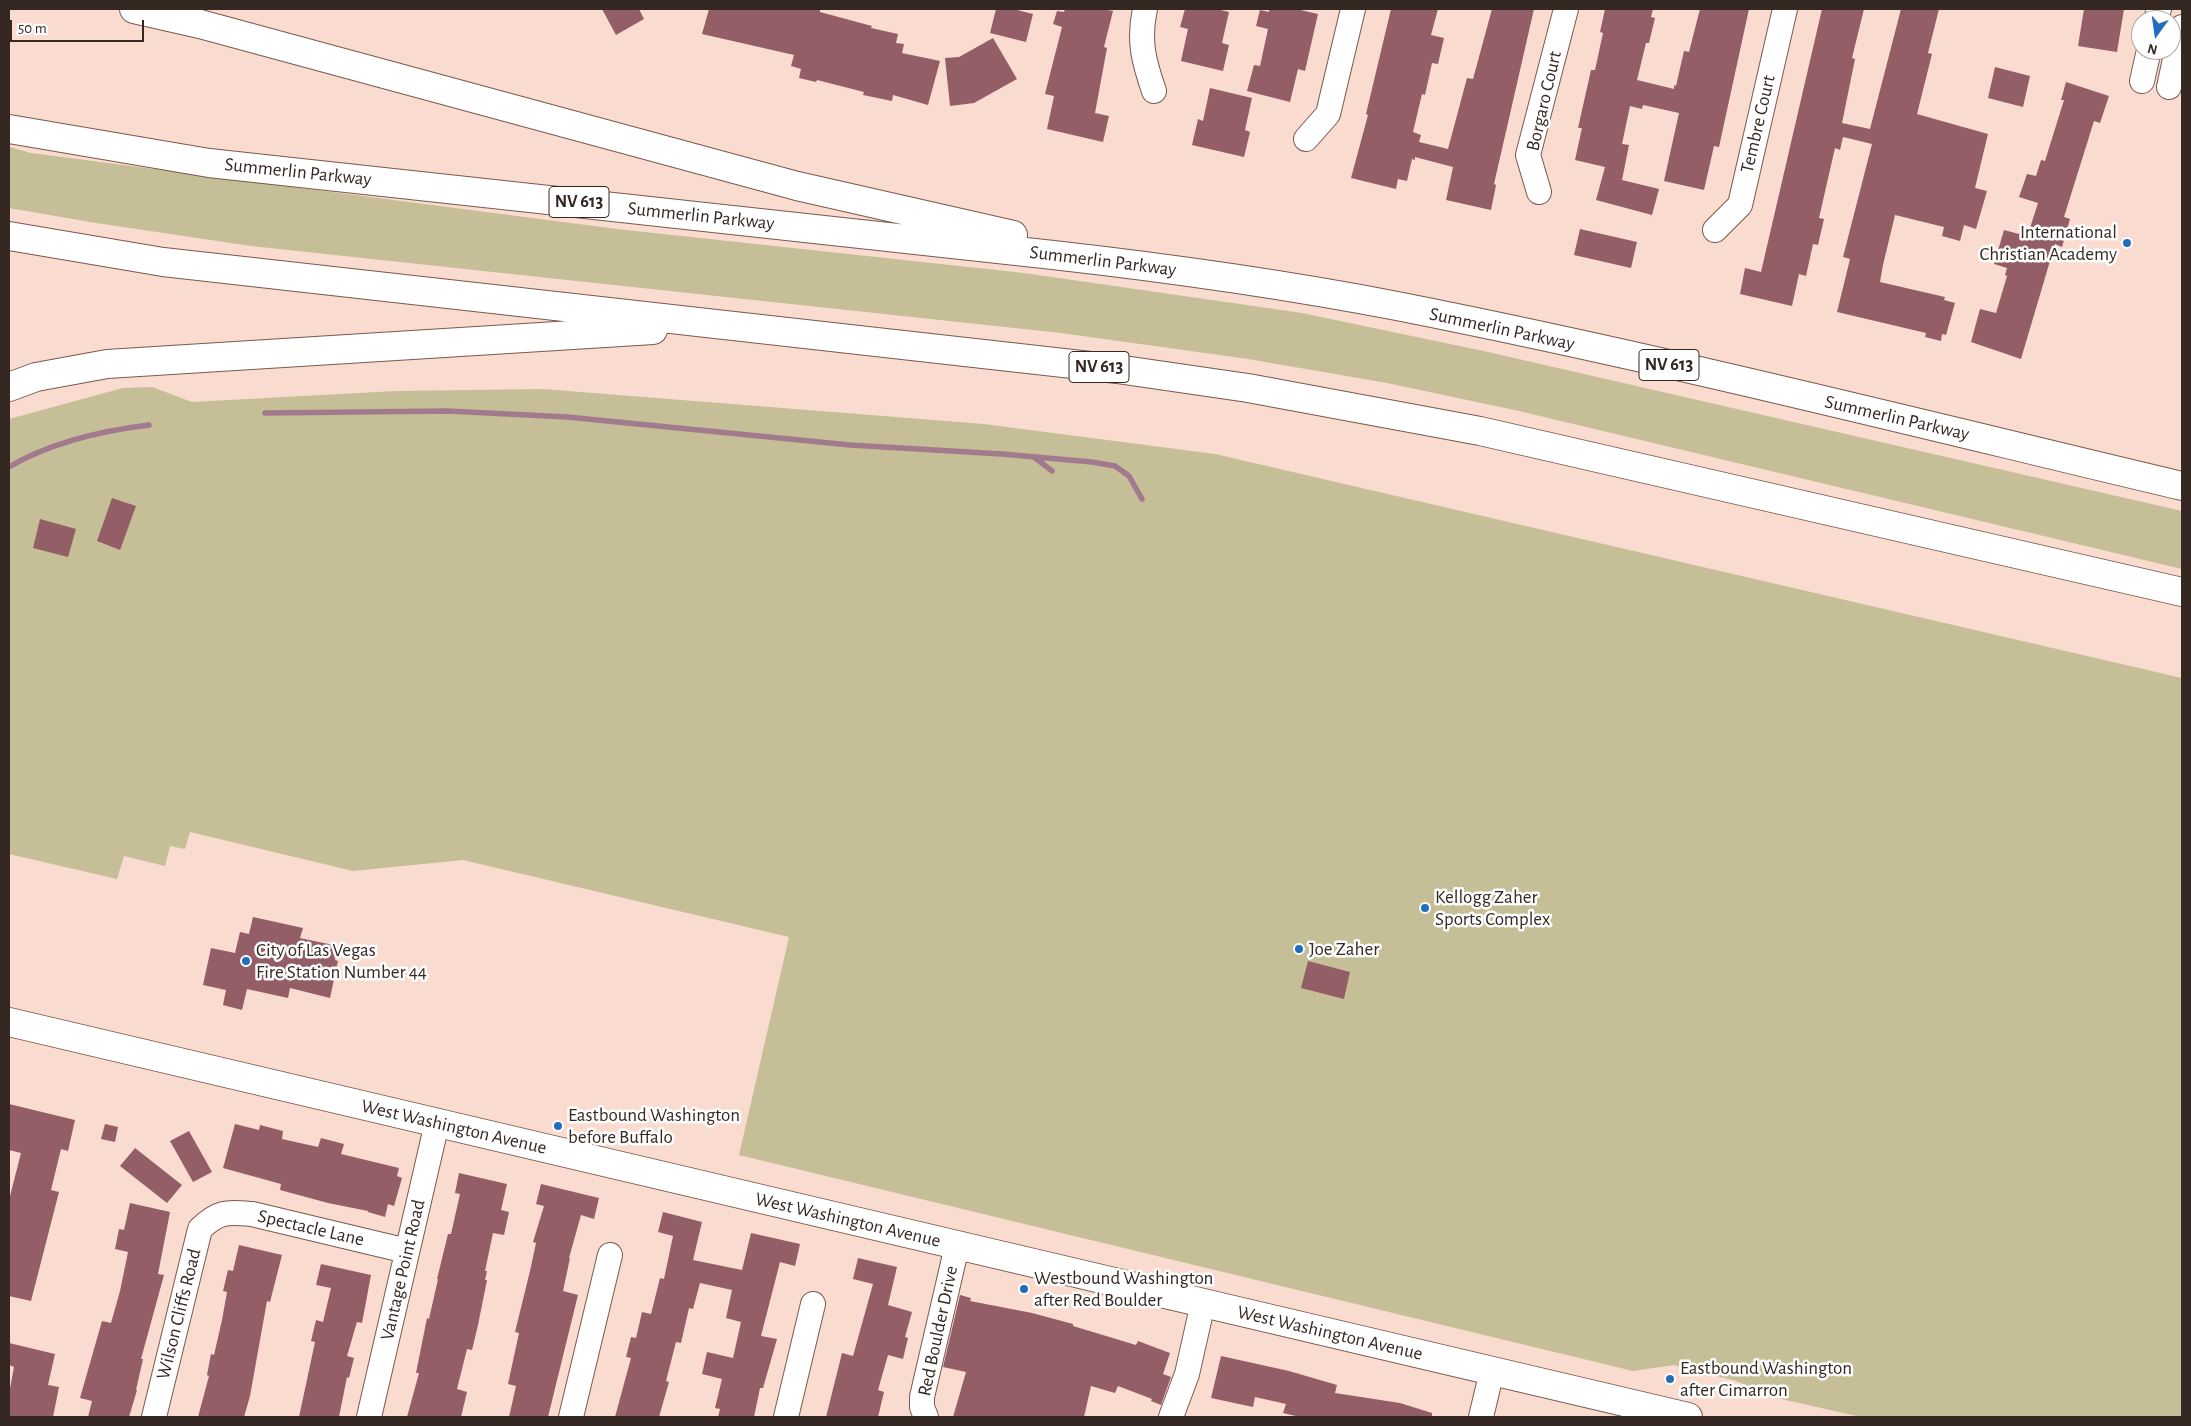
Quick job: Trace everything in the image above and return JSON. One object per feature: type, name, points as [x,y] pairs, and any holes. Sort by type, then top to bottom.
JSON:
[{"type":"main road","points":[[134,9],[200,24],[797,186],[1151,266]]},
{"type":"main road","name":"Summerlin Parkway","points":[[9,128],[209,163],[1151,266],[1264,283],[1413,310],[1636,357],[2182,486]]},
{"type":"main road","name":"NV 613","points":[[9,236],[163,262],[1127,370],[1248,388],[1385,413],[1568,451],[2182,592]]},
{"type":"main road","points":[[9,388],[36,377],[107,364],[723,325]]},
{"type":"main road","name":"West Washington Avenue","points":[[9,1022],[1688,1417]]},
{"type":"street","points":[[1145,9],[1142,58],[1154,91]]},
{"type":"street","points":[[1306,139],[1328,114],[1353,9]]},
{"type":"street","name":"Borgaro Court","points":[[1539,192],[1528,154],[1566,9]]},
{"type":"street","name":"Tembre Court","points":[[1715,230],[1740,204],[1785,9]]},
{"type":"street","points":[[2169,88],[2182,27]]},
{"type":"street","points":[[2142,81],[2147,60]]},
{"type":"street","name":"Vantage Point Road","points":[[369,1417],[437,1123]]},
{"type":"street","name":"Spectacle Lane","points":[[214,1216],[227,1212],[252,1214],[407,1251]]},
{"type":"street","name":"Wilson Cliffs Road","points":[[154,1417],[200,1229],[214,1216]]},
{"type":"street","name":"Red Boulder Drive","points":[[926,1417],[922,1407],[922,1396],[956,1246]]},
{"type":"street","points":[[571,1417],[610,1255]]},
{"type":"street","points":[[786,1417],[813,1304]]},
{"type":"street","points":[[1171,1417],[1187,1374],[1203,1304]]},
{"type":"street","points":[[1481,1417],[1492,1371]]},
{"type":"shaded area","points":[[9,147],[31,153],[617,229],[1024,273],[1302,313],[1488,352],[2182,511],[2182,569],[1519,411],[1387,383],[1248,359],[1061,333],[251,246],[9,208]]},
{"type":"shaded area","name":"Kellogg Zaher Sports Complex","points":[[152,387],[192,402],[396,391],[543,389],[984,424],[1215,454],[2182,678],[2182,1417],[1861,1417],[1777,1398],[1736,1381],[1674,1365],[1633,1371],[739,1155],[789,937],[463,860],[353,871],[190,832],[185,849],[170,846],[165,866],[124,856],[117,879],[9,854],[9,419],[123,388]]},
{"type":"building","points":[[602,9],[639,9],[644,19],[616,35]]},
{"type":"building","points":[[709,9],[820,9],[820,12],[872,26],[871,28],[898,34],[896,43],[904,44],[902,53],[940,61],[928,105],[893,95],[892,101],[863,95],[864,92],[817,80],[816,82],[799,78],[801,69],[791,66],[794,55],[702,34]]},
{"type":"building","points":[[996,9],[1013,9],[1033,14],[1026,42],[990,33]]},
{"type":"building","points":[[1065,9],[1102,9],[1113,11],[1104,47],[1107,48],[1095,113],[1109,116],[1103,142],[1047,129],[1054,96],[1045,94],[1062,27],[1053,24],[1057,11],[1064,12]]},
{"type":"building","points":[[1185,9],[1216,9],[1229,12],[1222,43],[1229,45],[1223,71],[1181,61],[1188,29],[1180,27]]},
{"type":"building","points":[[1269,9],[1296,9],[1318,14],[1305,71],[1298,69],[1290,102],[1247,91],[1254,65],[1260,66],[1268,29],[1256,26],[1260,10],[1269,12]]},
{"type":"building","points":[[1391,9],[1438,9],[1431,35],[1444,38],[1438,64],[1432,63],[1425,95],[1422,94],[1413,132],[1421,135],[1419,142],[1448,149],[1467,78],[1473,79],[1492,9],[1534,9],[1494,184],[1496,185],[1491,210],[1446,200],[1453,167],[1415,157],[1415,160],[1412,159],[1407,181],[1398,179],[1396,189],[1351,178],[1368,115],[1366,114]]},
{"type":"building","points":[[1605,9],[1653,9],[1651,17],[1655,18],[1649,43],[1646,43],[1637,80],[1674,89],[1684,51],[1689,52],[1700,9],[1749,9],[1719,147],[1714,146],[1704,190],[1664,181],[1679,113],[1643,105],[1642,109],[1630,106],[1622,144],[1629,145],[1622,180],[1659,189],[1652,215],[1596,200],[1605,167],[1575,160],[1582,128],[1578,128],[1591,70],[1595,70],[1603,33],[1600,32]]},
{"type":"building","points":[[1822,9],[1864,9],[1852,58],[1855,59],[1842,123],[1870,129],[1901,9],[1939,9],[1928,53],[1932,54],[1917,114],[1988,134],[1975,188],[1987,191],[1976,229],[1964,225],[1960,241],[1942,236],[1944,227],[1895,215],[1883,265],[1880,282],[1945,297],[1944,300],[1955,303],[1946,335],[1942,334],[1941,341],[1925,337],[1926,333],[1837,312],[1850,259],[1843,257],[1872,144],[1843,137],[1840,150],[1835,148],[1819,218],[1824,219],[1818,245],[1813,244],[1806,276],[1799,274],[1792,306],[1740,294],[1745,268],[1761,272]]},
{"type":"building","points":[[2084,9],[2124,9],[2117,52],[2078,46]]},
{"type":"building","points":[[993,38],[1017,79],[974,103],[950,106],[945,58],[959,57]]},
{"type":"building","points":[[1995,67],[2030,76],[2023,107],[1988,98]]},
{"type":"building","points":[[2066,82],[2109,96],[2100,123],[2094,121],[2064,217],[2070,219],[2062,247],[2055,244],[2021,359],[1971,342],[1980,309],[1996,313],[2007,276],[2005,275],[2007,268],[1994,264],[2004,230],[2019,234],[2020,229],[2029,231],[2038,203],[2019,197],[2027,174],[2036,176],[2041,160],[2045,161],[2064,100],[2061,100]]},
{"type":"building","points":[[1210,88],[1252,98],[1245,130],[1250,132],[1244,157],[1192,145],[1198,119],[1203,121]]},
{"type":"building","points":[[1580,229],[1637,242],[1631,268],[1574,255]]},
{"type":"building","points":[[112,498],[136,506],[120,550],[97,541]]},
{"type":"building","points":[[40,519],[76,529],[68,557],[33,548]]},
{"type":"building","points":[[253,917],[303,928],[300,938],[338,946],[335,960],[338,961],[330,998],[290,988],[288,998],[247,989],[242,1010],[223,1005],[226,990],[203,985],[211,948],[235,953],[240,932],[249,934]]},
{"type":"building","points":[[1308,961],[1350,972],[1344,999],[1301,988]]},
{"type":"building","points":[[9,1104],[75,1120],[68,1151],[61,1149],[51,1190],[59,1192],[31,1301],[9,1296],[9,1200],[21,1153],[9,1150]]},
{"type":"building","points":[[105,1124],[118,1127],[115,1142],[101,1139]]},
{"type":"building","points":[[235,1124],[259,1130],[260,1125],[283,1131],[282,1139],[318,1147],[321,1138],[344,1144],[341,1154],[399,1168],[397,1176],[402,1178],[394,1206],[388,1204],[385,1217],[368,1211],[328,1203],[280,1190],[281,1184],[223,1168]]},
{"type":"building","points":[[189,1131],[212,1172],[193,1182],[170,1141]]},
{"type":"building","points":[[135,1148],[182,1185],[167,1203],[120,1166]]},
{"type":"building","points":[[459,1173],[507,1184],[501,1210],[509,1212],[504,1235],[493,1233],[485,1271],[487,1271],[485,1280],[487,1280],[478,1325],[472,1350],[467,1349],[457,1389],[467,1392],[461,1417],[407,1417],[419,1373],[416,1373],[427,1318],[429,1319],[448,1234],[451,1234],[460,1194],[455,1193]]},
{"type":"building","points":[[541,1184],[599,1198],[594,1219],[581,1215],[569,1258],[563,1291],[578,1295],[548,1417],[509,1417],[516,1386],[508,1384],[519,1333],[515,1332],[536,1243],[533,1242],[544,1206],[536,1204]]},
{"type":"building","points":[[130,1203],[170,1212],[158,1274],[164,1275],[141,1359],[143,1359],[137,1390],[129,1417],[88,1417],[92,1401],[80,1398],[102,1321],[111,1323],[120,1291],[128,1252],[115,1249],[119,1229],[124,1230]]},
{"type":"building","points":[[663,1212],[702,1222],[693,1260],[742,1270],[751,1233],[800,1244],[795,1266],[780,1262],[761,1336],[777,1339],[763,1388],[760,1388],[754,1417],[718,1417],[720,1409],[715,1408],[722,1379],[702,1374],[707,1352],[733,1358],[741,1322],[726,1318],[732,1290],[700,1283],[693,1309],[689,1308],[681,1343],[676,1342],[666,1381],[669,1382],[659,1417],[615,1417],[631,1358],[626,1357],[631,1337],[636,1338],[642,1312],[651,1314],[660,1278],[664,1279],[673,1236],[658,1232]]},
{"type":"building","points":[[239,1245],[282,1255],[270,1302],[267,1301],[250,1396],[244,1417],[198,1417],[209,1376],[207,1375],[211,1354],[214,1355],[222,1320],[227,1292],[223,1291],[228,1270],[233,1271]]},
{"type":"building","points":[[858,1258],[897,1267],[888,1305],[912,1312],[905,1337],[908,1338],[903,1359],[888,1355],[878,1390],[884,1392],[878,1417],[826,1417],[842,1353],[853,1356],[873,1284],[853,1279]]},
{"type":"building","points":[[321,1264],[371,1275],[362,1323],[357,1322],[347,1356],[354,1358],[349,1378],[347,1377],[339,1417],[299,1417],[315,1342],[311,1341],[316,1320],[323,1322],[331,1288],[316,1285]]},
{"type":"building","points":[[960,1295],[971,1298],[970,1301],[1032,1313],[1073,1324],[1073,1326],[1136,1345],[1138,1341],[1170,1353],[1163,1374],[1171,1377],[1161,1405],[1151,1401],[1152,1399],[1118,1386],[1115,1393],[1091,1386],[1084,1417],[953,1417],[966,1372],[943,1367]]},
{"type":"building","points":[[9,1343],[55,1354],[48,1385],[59,1387],[53,1417],[9,1417],[9,1394],[14,1367],[9,1365]]},
{"type":"building","points":[[1221,1356],[1289,1371],[1337,1385],[1335,1393],[1400,1403],[1432,1413],[1432,1417],[1300,1417],[1283,1413],[1286,1404],[1255,1397],[1253,1407],[1211,1398]]},
{"type":"waterway","points":[[265,413],[448,411],[567,417],[850,445],[1002,454],[1092,462],[1115,466],[1129,476],[1142,499]]},
{"type":"waterway","points":[[9,467],[59,444],[94,434],[149,425]]},
{"type":"waterway","points":[[1034,457],[1052,471]]},
{"type":"place","name":"International Christian Academy","points":[[2127,243]]},
{"type":"place","name":"Kellogg Zaher Sports Complex","points":[[1425,908]]},
{"type":"place","name":"Joe Zaher","points":[[1299,949]]},
{"type":"place","name":"City of Las Vegas Fire Station Number 44","points":[[246,961]]},
{"type":"place","name":"Eastbound Washington before Buffalo","points":[[558,1126]]},
{"type":"place","name":"Westbound Washington after Red Boulder","points":[[1024,1289]]},
{"type":"place","name":"Eastbound Washington after Cimarron","points":[[1670,1379]]}]
